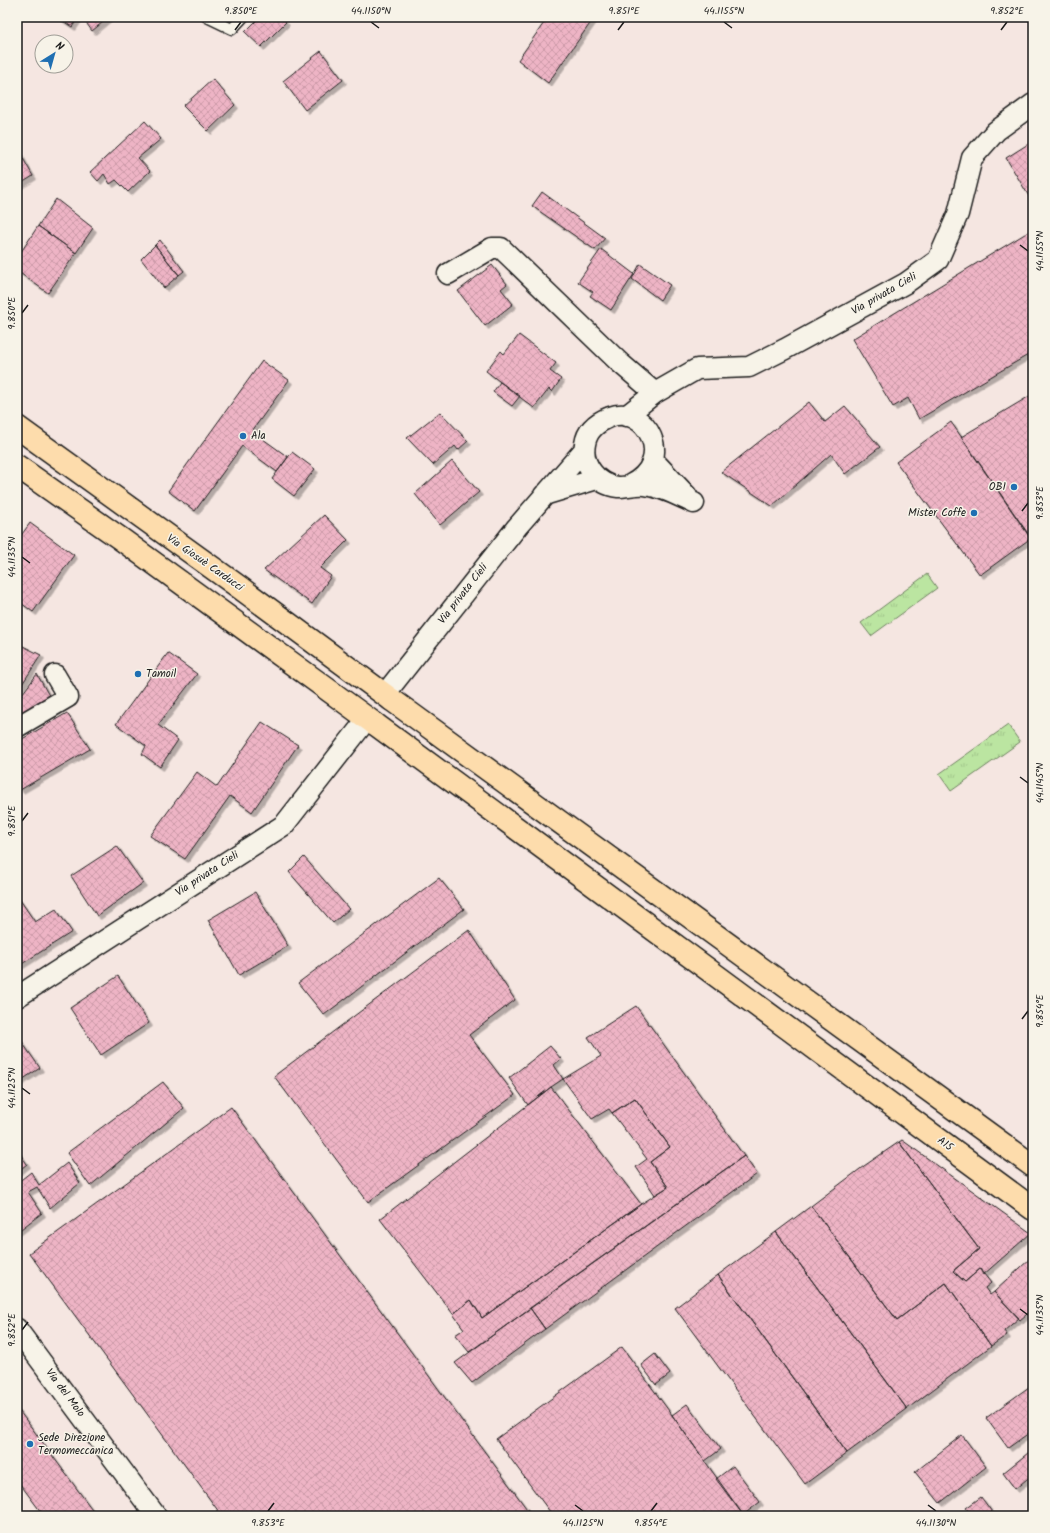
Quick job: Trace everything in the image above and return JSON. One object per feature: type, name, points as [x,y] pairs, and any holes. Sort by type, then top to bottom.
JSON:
[{"type":"main road","name":"Via Giosuè Carducci","points":[[17,427],[1033,1166]]},
{"type":"main road","points":[[17,466],[121,539],[371,721]]},
{"type":"main road","name":"A15","points":[[371,721],[1033,1209]]},
{"type":"street","name":"Via privata Cieli","points":[[626,416],[654,393],[696,369],[749,367],[906,283],[938,260],[958,214],[972,158],[996,131],[1033,104]]},
{"type":"street","points":[[448,274],[492,248],[501,248],[654,393],[649,432]]},
{"type":"street","points":[[630,485],[640,480],[654,461],[655,449],[649,432],[638,420],[626,416],[614,415],[602,420],[592,428],[586,438],[584,450],[587,465],[597,479],[618,487],[645,485],[663,489],[694,503],[654,461]]},
{"type":"street","name":"Via privata Cieli","points":[[388,697],[465,592],[544,495],[584,450]]},
{"type":"street","points":[[544,495],[597,479]]},
{"type":"street","points":[[17,727],[68,697],[55,675]]},
{"type":"street","name":"Via privata Cieli","points":[[17,996],[284,825],[371,721]]},
{"type":"street","name":"Via del Molo","points":[[17,1329],[156,1516]]},
{"type":"lane","points":[[207,17],[232,29],[243,17]]},
{"type":"green space","points":[[927,574],[937,588],[871,636],[861,623]]},
{"type":"green space","points":[[1008,725],[1020,742],[951,791],[939,774]]},
{"type":"building","points":[[57,17],[79,17],[72,27]]},
{"type":"building","points":[[82,17],[109,17],[92,31]]},
{"type":"building","points":[[260,17],[281,17],[286,22],[261,47],[245,32]]},
{"type":"building","points":[[548,17],[594,18],[548,83],[518,60]]},
{"type":"building","points":[[321,51],[343,80],[305,110],[283,81]]},
{"type":"building","points":[[213,79],[235,105],[208,131],[183,106]]},
{"type":"building","points":[[145,121],[161,139],[138,158],[150,171],[128,192],[116,180],[110,184],[104,174],[98,181],[90,172]]},
{"type":"building","points":[[1033,141],[1033,203],[1006,158]]},
{"type":"building","points":[[17,148],[33,176],[17,186]]},
{"type":"building","points":[[542,192],[605,238],[595,250],[532,206]]},
{"type":"building","points":[[56,199],[93,228],[76,253],[38,226]]},
{"type":"building","points":[[38,226],[76,253],[48,293],[17,271],[17,258]]},
{"type":"building","points":[[1033,229],[1033,352],[919,419],[908,398],[893,407],[852,339]]},
{"type":"building","points":[[160,240],[184,271],[179,275],[155,245]]},
{"type":"building","points":[[155,245],[179,275],[164,288],[141,259]]},
{"type":"building","points":[[601,249],[634,274],[611,310],[590,296],[593,292],[578,282]]},
{"type":"building","points":[[640,264],[670,285],[660,300],[632,279]]},
{"type":"building","points":[[492,265],[507,284],[501,289],[513,304],[485,326],[458,291]]},
{"type":"building","points":[[519,335],[556,363],[550,371],[561,379],[552,392],[549,389],[534,408],[486,371],[501,351],[504,354]]},
{"type":"building","points":[[262,361],[289,380],[252,431],[288,457],[277,472],[242,446],[195,511],[168,491]]},
{"type":"building","points":[[500,382],[520,396],[512,406],[493,392]]},
{"type":"building","name":"OBI","points":[[1033,394],[1033,542],[961,437]]},
{"type":"building","points":[[809,402],[825,422],[845,406],[880,447],[845,474],[831,454],[772,506],[721,472]]},
{"type":"building","points":[[440,412],[468,441],[458,450],[455,446],[433,465],[407,438]]},
{"type":"building","name":"Mister Coffe","points":[[951,422],[1031,538],[980,575],[896,462]]},
{"type":"building","points":[[292,452],[315,469],[294,496],[272,479]]},
{"type":"building","points":[[452,461],[479,492],[440,525],[415,494]]},
{"type":"building","points":[[324,515],[348,540],[320,568],[331,576],[312,604],[264,570]]},
{"type":"building","points":[[30,523],[74,555],[33,612],[17,600],[17,541]]},
{"type":"building","points":[[17,643],[41,655],[17,692]]},
{"type":"building","points":[[168,653],[197,674],[158,725],[178,740],[160,767],[142,754],[146,746],[116,724]]},
{"type":"building","points":[[37,674],[52,701],[17,721],[17,701]]},
{"type":"building","points":[[67,713],[90,749],[20,790],[17,785],[17,742]]},
{"type":"building","points":[[262,722],[298,745],[252,812],[230,796],[185,859],[150,836],[197,772],[217,787]]},
{"type":"building","points":[[117,846],[143,883],[97,916],[71,876]]},
{"type":"building","points":[[304,857],[349,909],[333,923],[289,872]]},
{"type":"building","points":[[439,878],[464,909],[324,1015],[298,983]]},
{"type":"building","points":[[255,892],[288,946],[239,975],[208,920]]},
{"type":"building","points":[[18,897],[35,922],[56,909],[72,932],[17,967]]},
{"type":"building","points":[[469,930],[515,1000],[469,1035],[515,1095],[368,1202],[274,1076]]},
{"type":"building","points":[[118,976],[149,1023],[101,1055],[70,1008]]},
{"type":"building","points":[[636,1006],[744,1156],[469,1352],[455,1335],[464,1329],[453,1314],[471,1300],[482,1318],[641,1204],[668,1187],[650,1162],[670,1147],[635,1098],[612,1113],[609,1109],[592,1119],[563,1079],[601,1056],[588,1037]]},
{"type":"building","points":[[17,1035],[40,1068],[17,1083]]},
{"type":"building","points":[[550,1046],[561,1059],[554,1065],[563,1079],[528,1105],[509,1078]]},
{"type":"building","points":[[163,1082],[184,1108],[90,1186],[67,1153]]},
{"type":"building","points":[[551,1087],[641,1204],[482,1318],[471,1300],[453,1314],[380,1219]]},
{"type":"building","points":[[635,1098],[670,1147],[650,1162],[668,1187],[655,1195],[636,1167],[647,1159],[612,1113]]},
{"type":"building","points":[[231,1107],[532,1516],[222,1516],[29,1253]]},
{"type":"building","points":[[902,1140],[1031,1233],[983,1275],[980,1269],[965,1282],[953,1271],[979,1249],[899,1142]]},
{"type":"building","points":[[899,1142],[979,1249],[953,1271],[965,1282],[980,1269],[991,1283],[985,1288],[990,1295],[994,1292],[1019,1318],[1004,1331],[1007,1335],[991,1346],[946,1283],[897,1320],[811,1206]]},
{"type":"building","points":[[18,1151],[27,1164],[17,1172],[17,1152]]},
{"type":"building","points":[[744,1156],[757,1174],[545,1329],[530,1308]]},
{"type":"building","points":[[67,1163],[80,1183],[50,1208],[37,1187],[28,1192],[42,1213],[17,1232],[17,1183],[31,1172],[39,1185]]},
{"type":"building","points":[[811,1206],[897,1320],[946,1283],[991,1346],[907,1409],[776,1232]]},
{"type":"building","points":[[776,1232],[907,1409],[847,1453],[718,1275]]},
{"type":"building","points":[[1033,1256],[1033,1309],[1020,1320],[994,1292]]},
{"type":"building","points":[[718,1275],[847,1453],[805,1484],[675,1308]]},
{"type":"building","points":[[530,1308],[545,1329],[472,1383],[455,1363]]},
{"type":"building","points":[[622,1347],[744,1516],[553,1516],[496,1439]]},
{"type":"building","points":[[655,1354],[670,1374],[656,1385],[641,1365]]},
{"type":"building","points":[[1033,1384],[1033,1430],[1008,1448],[986,1418]]},
{"type":"building","points":[[687,1404],[721,1449],[705,1461],[672,1415]]},
{"type":"building","name":"Sede Direzione Termomeccanica","points":[[17,1408],[97,1516],[44,1516],[17,1480]]},
{"type":"building","points":[[962,1435],[986,1467],[940,1503],[915,1472]]},
{"type":"building","points":[[1033,1449],[1033,1474],[1015,1489],[1003,1473]]},
{"type":"building","points":[[733,1466],[760,1502],[743,1515],[716,1479]]},
{"type":"building","points":[[981,1497],[995,1516],[972,1516],[966,1508]]},
{"type":"place","name":"Ala","points":[[243,436]]},
{"type":"place","name":"OBI","points":[[1014,487]]},
{"type":"place","name":"Mister Coffe","points":[[974,513]]},
{"type":"place","name":"Tamoil","points":[[138,674]]},
{"type":"place","name":"Sede Direzione Termomeccanica","points":[[30,1444]]}]
